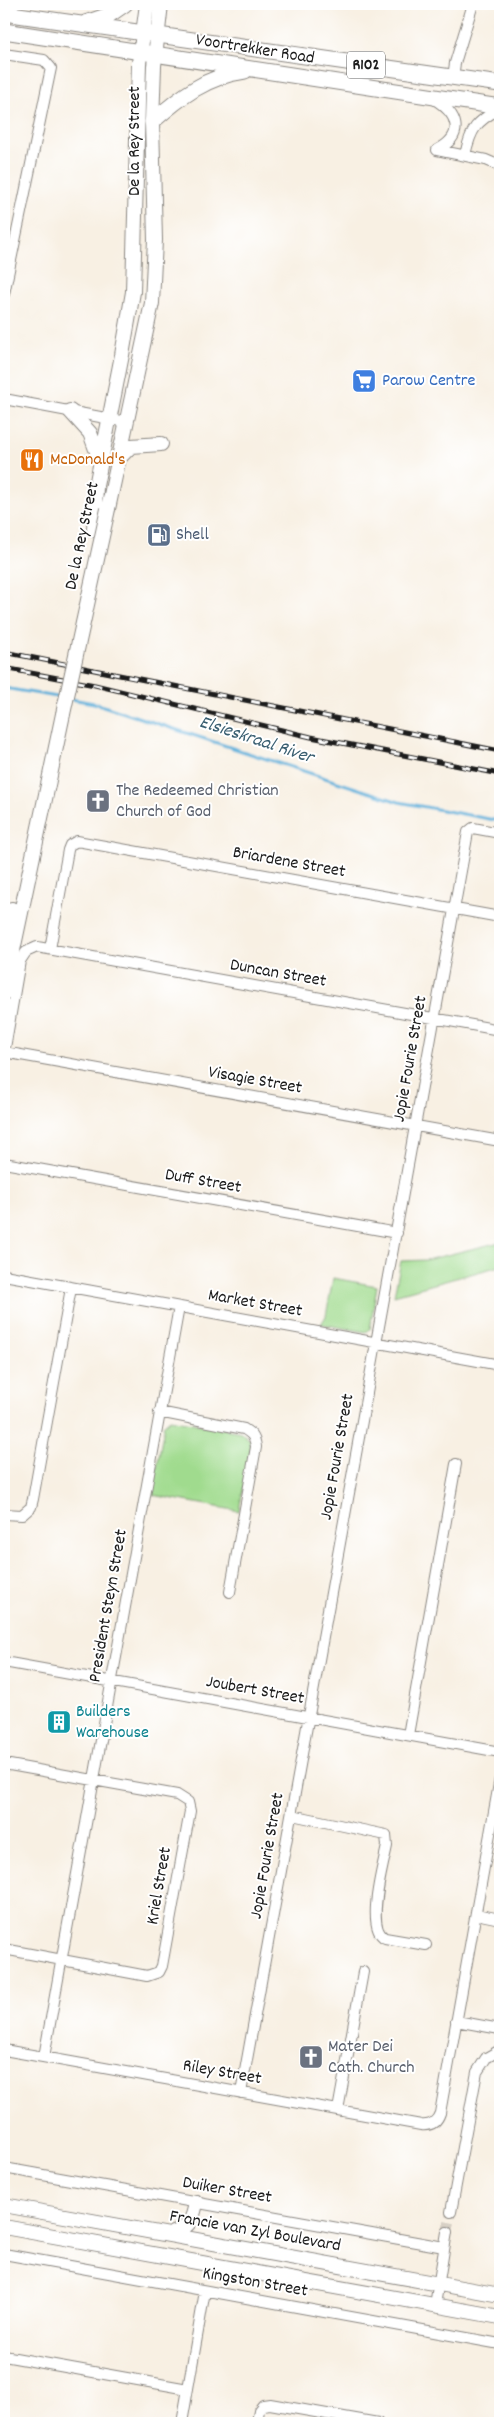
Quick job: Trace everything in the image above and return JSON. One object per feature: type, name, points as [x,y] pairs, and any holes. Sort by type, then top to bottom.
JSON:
[{"type":"main road","points":[[81,24],[109,15],[125,4]]},
{"type":"main road","points":[[147,4],[148,52]]},
{"type":"main road","points":[[149,35],[161,4]]},
{"type":"main road","name":"Voortrekker Road","points":[[4,13],[500,84]]},
{"type":"main road","name":"Voortrekker Road","points":[[4,31],[261,69],[500,108]]},
{"type":"main road","name":"De la Rey Street","points":[[4,942],[108,509],[152,303],[155,240],[148,52]]},
{"type":"main road","name":"De la Rey Street","points":[[4,993],[94,530],[96,486],[100,460],[122,355],[132,292],[148,52]]},
{"type":"main road","points":[[152,122],[183,96],[207,81],[233,73],[261,69]]},
{"type":"main road","points":[[122,355],[133,333],[139,310],[144,252],[155,240]]},
{"type":"main road","points":[[70,411],[90,433],[100,460]]},
{"type":"main road","points":[[118,459],[132,446],[160,444]]},
{"type":"main road","points":[[168,2235],[188,2225],[192,2219],[196,2202]]},
{"type":"main road","name":"Francie van Zyl Boulevard","points":[[4,2205],[500,2295]]},
{"type":"main road","points":[[4,2227],[500,2317]]},
{"type":"street","points":[[453,78],[455,63],[473,4]]},
{"type":"street","points":[[4,54],[44,60],[51,68],[4,294]]},
{"type":"street","points":[[431,98],[452,113],[456,125],[454,135],[449,143],[437,150],[479,158],[500,166]]},
{"type":"street","points":[[465,155],[472,130],[479,121],[500,108]]},
{"type":"street","points":[[469,139],[472,149],[479,158]]},
{"type":"street","points":[[4,399],[127,422]]},
{"type":"street","name":"Jopie Fourie Street","points":[[241,2093],[454,909],[471,829],[500,833]]},
{"type":"street","name":"Briardene Street","points":[[50,949],[68,850],[73,843],[89,843],[500,917]]},
{"type":"street","points":[[4,1053],[22,958],[33,948],[50,949]]},
{"type":"street","name":"Duncan Street","points":[[50,949],[500,1030]]},
{"type":"street","name":"Visagie Street","points":[[4,1053],[500,1141]]},
{"type":"street","name":"Duff Street","points":[[4,1163],[397,1233]]},
{"type":"street","name":"Market Street","points":[[4,1275],[500,1365]]},
{"type":"street","points":[[4,1514],[22,1515],[31,1507],[71,1288]]},
{"type":"street","name":"President Steyn Street","points":[[44,2057],[179,1307]]},
{"type":"street","points":[[160,1412],[244,1429],[251,1433],[255,1439],[256,1447],[230,1592]]},
{"type":"street","points":[[408,1735],[456,1464]]},
{"type":"street","name":"Joubert Street","points":[[4,1662],[500,1752]]},
{"type":"street","points":[[4,1764],[94,1780]]},
{"type":"street","points":[[500,1778],[498,1806],[456,2021],[500,2029]]},
{"type":"street","name":"Kriel Street","points":[[61,1960],[147,1976],[158,1972],[162,1966],[190,1807],[181,1797],[94,1780]]},
{"type":"street","points":[[292,1815],[386,1835],[387,1846],[374,1915],[377,1930],[379,1935],[385,1938],[426,1945]]},
{"type":"street","points":[[476,1914],[500,1919]]},
{"type":"street","points":[[4,1949],[61,1960]]},
{"type":"street","points":[[338,2110],[363,1972]]},
{"type":"street","name":"Riley Street","points":[[4,2050],[421,2125],[434,2122],[440,2113],[456,2021]]},
{"type":"street","points":[[451,2212],[477,2072],[486,2058],[500,2050]]},
{"type":"street","name":"Duiker Street","points":[[4,2168],[444,2247]]},
{"type":"street","points":[[435,2306],[447,2232]]},
{"type":"street","name":"Kingston Street","points":[[4,2254],[500,2344]]},
{"type":"street","points":[[182,2423],[205,2290]]},
{"type":"street","points":[[4,2356],[188,2389]]},
{"type":"street","points":[[257,2423],[259,2410],[263,2405],[270,2404],[378,2423]]},
{"type":"green space","points":[[500,1242],[500,1266],[394,1295],[401,1261],[426,1260]]},
{"type":"green space","points":[[333,1278],[377,1286],[370,1329],[366,1332],[321,1324],[326,1316]]},
{"type":"green space","points":[[170,1419],[241,1432],[250,1440],[251,1446],[239,1511],[152,1495],[163,1425]]},
{"type":"waterway","name":"Elsieskraal River","points":[[4,688],[63,698]]},
{"type":"waterway","name":"Elsieskraal River","points":[[71,699],[94,703],[399,802],[500,821]]},
{"type":"tunnel","points":[[447,2232],[451,2212]]},
{"type":"railway","points":[[4,652],[500,751]]},
{"type":"railway","points":[[4,668],[95,685],[311,737],[500,774]]},
{"type":"place","name":"Parow Centre","points":[[364,381]]},
{"type":"place","name":"McDonald's","points":[[32,460]]},
{"type":"place","name":"Shell","points":[[159,535]]},
{"type":"place","name":"The Redeemed Christian Church of God","points":[[98,801]]},
{"type":"place","name":"Builders Warehouse","points":[[59,1722]]},
{"type":"place","name":"Mater Dei Cath. Church","points":[[311,2057]]}]
